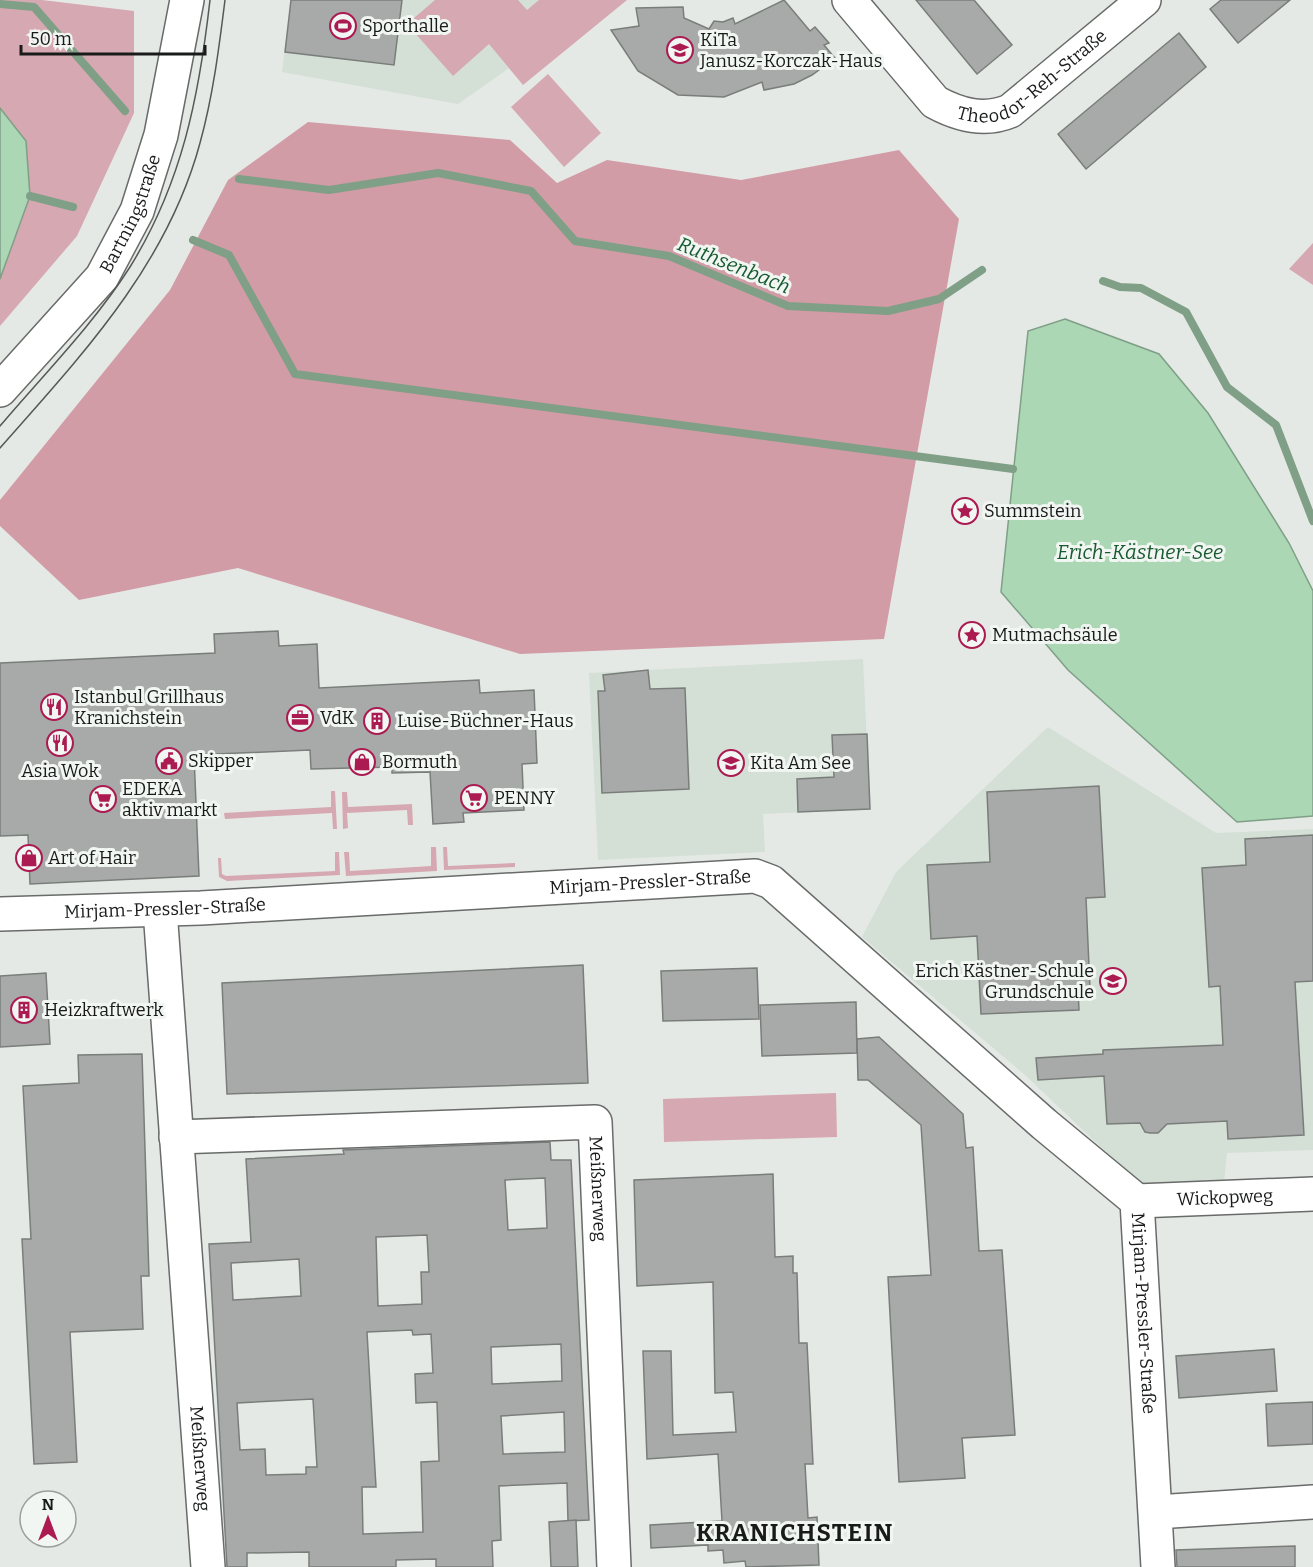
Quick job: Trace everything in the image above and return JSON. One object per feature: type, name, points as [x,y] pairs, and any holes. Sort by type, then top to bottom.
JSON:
[{"type":"street","name":"Bartningstraße","points":[[0,390],[102,277],[136,211],[161,135],[187,0]]},
{"type":"street","name":"Theodor-Reh-Straße","points":[[849,0],[935,102],[950,111],[986,117],[1010,111],[1144,0]]},
{"type":"street","name":"Mirjam-Pressler-Straße","points":[[0,914],[160,910],[755,876],[771,882],[1028,1110],[1137,1201],[1158,1567]]},
{"type":"street","name":"Meißnerweg","points":[[160,910],[208,1567]]},
{"type":"street","name":"Meißnerweg","points":[[176,1137],[595,1122],[614,1567]]},
{"type":"street","name":"Wickopweg","points":[[1137,1201],[1313,1194]]},
{"type":"street","points":[[1156,1512],[1313,1502]]},
{"type":"shaded area","points":[[0,0],[42,0],[134,11],[134,113],[77,236],[0,326]]},
{"type":"shaded area","points":[[291,0],[606,0],[458,104],[282,72]]},
{"type":"shaded area","points":[[435,0],[518,0],[527,10],[539,0],[627,0],[523,85],[489,44],[453,76],[407,24]]},
{"type":"shaded area","points":[[548,74],[601,133],[564,167],[511,107]]},
{"type":"shaded area","points":[[308,122],[510,140],[557,183],[607,160],[741,180],[899,150],[959,219],[884,639],[520,654],[238,568],[79,600],[0,526],[0,500],[170,290],[228,180]]},
{"type":"shaded area","points":[[1313,243],[1313,285],[1289,269]]},
{"type":"shaded area","name":"Kita Am See","points":[[863,659],[870,809],[763,814],[765,852],[598,860],[589,673]]},
{"type":"shaded area","name":"Erich Kästner-Schule Grundschule","points":[[1048,727],[1216,833],[1313,829],[1313,1150],[1227,1153],[1224,1183],[1143,1187],[1025,1075],[862,937],[896,872]]},
{"type":"shaded area","points":[[331,791],[335,791],[337,829],[333,829],[332,813],[225,819],[224,813],[331,807]]},
{"type":"shaded area","points":[[342,792],[347,792],[348,807],[412,804],[413,825],[408,825],[407,810],[347,813],[348,828],[343,829]]},
{"type":"shaded area","points":[[431,847],[436,847],[437,871],[346,876],[344,852],[349,852],[350,871],[431,866]]},
{"type":"shaded area","points":[[443,847],[447,847],[448,866],[515,863],[515,867],[444,870]]},
{"type":"shaded area","points":[[335,852],[339,852],[340,875],[227,881],[219,877],[218,858],[221,858],[222,874],[226,876],[335,871]]},
{"type":"shaded area","points":[[836,1093],[837,1137],[664,1142],[663,1099]]},
{"type":"water","points":[[0,108],[26,141],[30,196],[0,279]]},
{"type":"water","name":"Erich-Kästner-See","points":[[1065,319],[1159,354],[1208,413],[1289,543],[1313,591],[1313,816],[1237,822],[1068,670],[1001,592],[1028,331]]},
{"type":"building","name":"Sporthalle","points":[[291,0],[402,0],[394,65],[285,52]]},
{"type":"building","name":"KiTa Janusz-Korczak-Haus","points":[[784,0],[810,31],[815,27],[829,43],[824,45],[835,58],[812,75],[794,84],[764,90],[762,82],[724,97],[678,95],[638,71],[611,30],[639,26],[636,8],[683,7],[684,18],[709,29],[714,21],[723,22],[733,18],[735,24]]},
{"type":"building","points":[[916,0],[974,0],[1012,45],[977,74]]},
{"type":"building","points":[[1221,0],[1290,0],[1238,43],[1210,9]]},
{"type":"building","points":[[1179,33],[1206,67],[1086,169],[1058,134]]},
{"type":"building","points":[[278,631],[279,646],[317,644],[319,688],[479,680],[480,693],[534,690],[537,763],[522,764],[524,810],[463,813],[464,822],[433,824],[430,772],[392,773],[392,767],[311,769],[310,750],[194,755],[199,876],[30,884],[28,835],[0,836],[0,663],[215,653],[214,634]]},
{"type":"building","points":[[648,670],[650,689],[685,688],[689,789],[602,793],[598,691],[605,691],[603,675]]},
{"type":"building","points":[[867,734],[870,809],[798,812],[797,779],[834,777],[832,735]]},
{"type":"building","points":[[1099,786],[1105,897],[1086,898],[1090,989],[1078,989],[1079,1010],[981,1014],[977,936],[931,939],[927,865],[990,862],[987,792]]},
{"type":"building","points":[[1313,835],[1313,981],[1295,982],[1304,1135],[1228,1139],[1227,1121],[1167,1124],[1158,1133],[1145,1132],[1140,1123],[1107,1124],[1104,1076],[1038,1080],[1036,1058],[1103,1054],[1103,1050],[1223,1045],[1220,986],[1209,987],[1202,868],[1246,865],[1245,839]]},
{"type":"building","points":[[583,965],[588,1083],[227,1094],[222,983]]},
{"type":"building","points":[[757,968],[759,1019],[663,1021],[661,971]]},
{"type":"building","name":"Heizkraftwerk","points":[[46,973],[50,1044],[0,1047],[0,976]]},
{"type":"building","points":[[856,1002],[857,1053],[762,1056],[760,1005]]},
{"type":"building","points":[[879,1037],[963,1114],[966,1148],[973,1147],[979,1251],[1002,1250],[1015,1435],[962,1438],[965,1478],[899,1482],[888,1277],[931,1275],[921,1125],[868,1080],[858,1080],[857,1039]]},
{"type":"building","points":[[142,1054],[149,1276],[141,1276],[143,1329],[70,1332],[77,1462],[34,1464],[22,1239],[31,1239],[23,1086],[79,1083],[78,1055]]},
{"type":"building","points":[[550,1142],[551,1160],[571,1160],[589,1520],[568,1521],[567,1483],[499,1486],[501,1540],[492,1541],[493,1567],[436,1567],[436,1559],[396,1560],[396,1567],[309,1567],[309,1552],[247,1553],[247,1567],[227,1567],[209,1244],[251,1242],[246,1159],[344,1154],[343,1150]],"holes":[[[545,1178],[547,1228],[508,1230],[505,1180]],[[427,1235],[429,1272],[421,1272],[422,1304],[378,1306],[376,1237]],[[299,1259],[301,1296],[233,1300],[231,1263]],[[412,1330],[413,1335],[431,1334],[433,1373],[415,1374],[416,1403],[437,1402],[439,1461],[421,1462],[423,1532],[363,1534],[362,1487],[376,1487],[367,1332]],[[561,1344],[562,1381],[492,1384],[491,1347]],[[313,1399],[317,1467],[306,1467],[306,1474],[266,1475],[265,1449],[240,1450],[237,1403]],[[564,1412],[565,1452],[503,1454],[501,1416]]]},
{"type":"building","points":[[773,1174],[775,1257],[793,1256],[793,1273],[797,1273],[799,1343],[807,1343],[813,1464],[805,1464],[808,1518],[817,1517],[819,1565],[746,1567],[745,1561],[724,1563],[723,1550],[708,1551],[708,1545],[651,1548],[650,1525],[722,1521],[718,1454],[647,1459],[643,1351],[671,1351],[673,1435],[736,1432],[733,1392],[715,1393],[713,1282],[637,1286],[634,1180]]},
{"type":"building","points":[[1274,1349],[1277,1391],[1179,1398],[1176,1356]]},
{"type":"building","points":[[1313,1402],[1313,1444],[1268,1446],[1266,1404]]},
{"type":"building","points":[[576,1520],[578,1567],[551,1567],[549,1522]]},
{"type":"building","points":[[1295,1546],[1295,1567],[1177,1567],[1176,1550]]},
{"type":"waterway","name":"Ruthsenbach","points":[[0,4],[34,7],[125,111]]},
{"type":"waterway","name":"Ruthsenbach","points":[[239,179],[329,190],[438,173],[531,191],[575,241],[669,256],[788,306],[888,311],[939,299],[982,270]]},
{"type":"waterway","points":[[30,196],[73,207]]},
{"type":"waterway","points":[[193,240],[229,255],[295,374],[1013,469]]},
{"type":"waterway","name":"Ruthsenbach","points":[[1103,281],[1120,287],[1141,288],[1186,312],[1227,387],[1276,425],[1313,521]]},
{"type":"tram line","points":[[0,426],[100,309],[130,267],[148,235],[175,171],[194,105],[210,0]]},
{"type":"tram line","points":[[0,448],[61,379],[118,307],[144,269],[166,230],[185,188],[205,125],[225,0]]},
{"type":"place","name":"Sporthalle","points":[[343,26]]},
{"type":"place","name":"KiTa Janusz-Korczak-Haus","points":[[680,50]]},
{"type":"place","name":"Summstein","points":[[965,511]]},
{"type":"place","name":"Mutmachsäule","points":[[972,635]]},
{"type":"place","name":"Istanbul Grillhaus Kranichstein","points":[[54,707]]},
{"type":"place","name":"VdK","points":[[300,718]]},
{"type":"place","name":"Luise-Büchner-Haus","points":[[377,721]]},
{"type":"place","name":"Asia Wok","points":[[60,743]]},
{"type":"place","name":"Skipper","points":[[169,761]]},
{"type":"place","name":"Bormuth","points":[[362,762]]},
{"type":"place","name":"Kita Am See","points":[[731,763]]},
{"type":"place","name":"PENNY","points":[[474,798]]},
{"type":"place","name":"EDEKA aktiv markt","points":[[103,799]]},
{"type":"place","name":"Art of Hair","points":[[29,858]]},
{"type":"place","name":"Erich Kästner-Schule Grundschule","points":[[1113,981]]},
{"type":"place","name":"Heizkraftwerk","points":[[24,1010]]},
{"type":"district","name":"KRANICHSTEIN","points":[[795,1533]]}]
